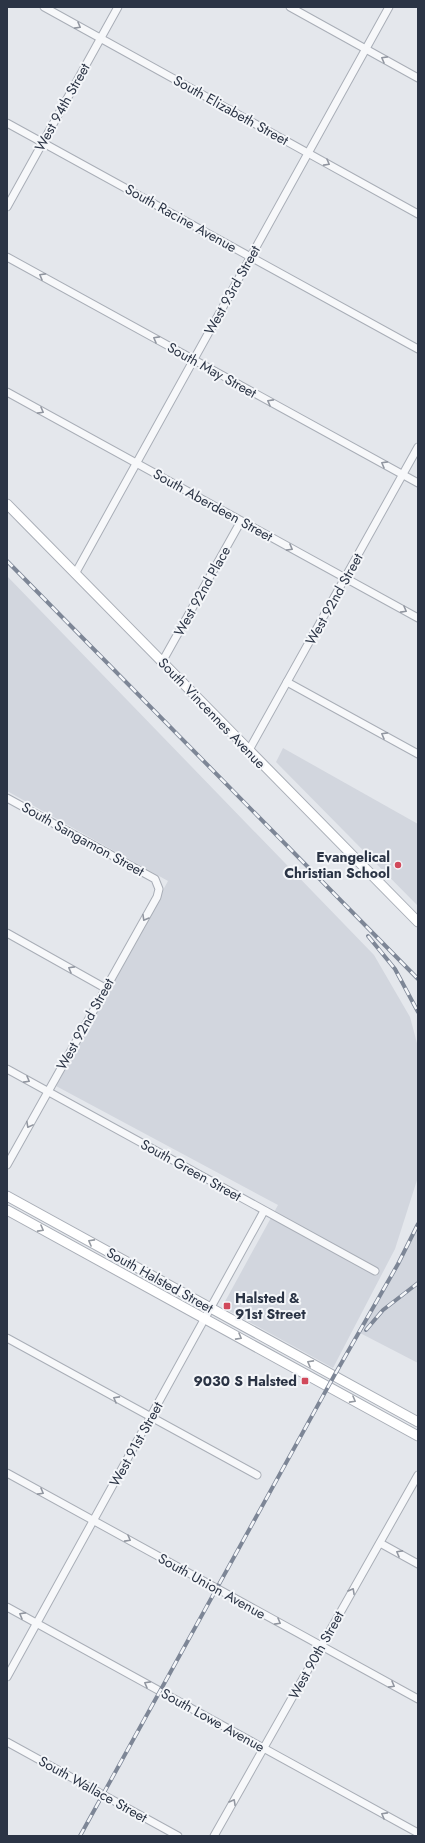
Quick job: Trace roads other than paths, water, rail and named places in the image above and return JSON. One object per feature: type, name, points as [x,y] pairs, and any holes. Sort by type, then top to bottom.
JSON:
[{"type":"main road","name":"South Vincennes Avenue","points":[[7,504],[418,922]]},
{"type":"main road","name":"South Halsted Street","points":[[7,1196],[418,1422]]},
{"type":"main road","name":"South Halsted Street","points":[[7,1210],[418,1436]]},
{"type":"street","name":"South Elizabeth Street","points":[[44,7],[418,214]]},
{"type":"street","name":"West 94th Street","points":[[7,207],[118,7]]},
{"type":"street","points":[[290,7],[418,78]]},
{"type":"street","name":"West 93rd Street","points":[[75,574],[389,7]]},
{"type":"street","name":"South Racine Avenue","points":[[7,123],[418,349]]},
{"type":"street","name":"South May Street","points":[[7,257],[418,483]]},
{"type":"street","name":"South Aberdeen Street","points":[[7,392],[418,618]]},
{"type":"street","name":"West 92nd Street","points":[[249,750],[418,447]]},
{"type":"street","name":"West 92nd Place","points":[[162,662],[241,521]]},
{"type":"street","points":[[288,682],[418,754]]},
{"type":"street","name":"South Sangamon Street","points":[[7,798],[158,882]]},
{"type":"street","name":"West 92nd Street","points":[[7,1165],[47,1091],[157,897],[159,889],[158,882]]},
{"type":"street","points":[[7,934],[105,988]]},
{"type":"street","name":"South Green Street","points":[[7,1069],[375,1271]]},
{"type":"street","name":"West 91st Street","points":[[7,1676],[264,1211]]},
{"type":"street","points":[[7,1338],[150,1418],[257,1475]]},
{"type":"street","name":"South Union Avenue","points":[[7,1473],[418,1699]]},
{"type":"street","name":"West 90th Street","points":[[214,1836],[418,1475]]},
{"type":"street","points":[[380,1543],[418,1564]]},
{"type":"street","name":"South Lowe Avenue","points":[[7,1607],[418,1833]]},
{"type":"street","name":"South Wallace Street","points":[[7,1742],[178,1836]]},
{"type":"railway","points":[[7,561],[418,979]]},
{"type":"railway","points":[[368,936],[395,969],[418,1012]]},
{"type":"railway","points":[[80,1836],[334,1376],[398,1264],[418,1224]]},
{"type":"railway","points":[[366,1330],[383,1310],[418,1283]]},
{"type":"place","name":"Evangelical Christian School","points":[[398,865]]},
{"type":"place","name":"Halsted & 91st Street","points":[[227,1306]]},
{"type":"place","name":"9030 S Halsted","points":[[305,1381]]}]
